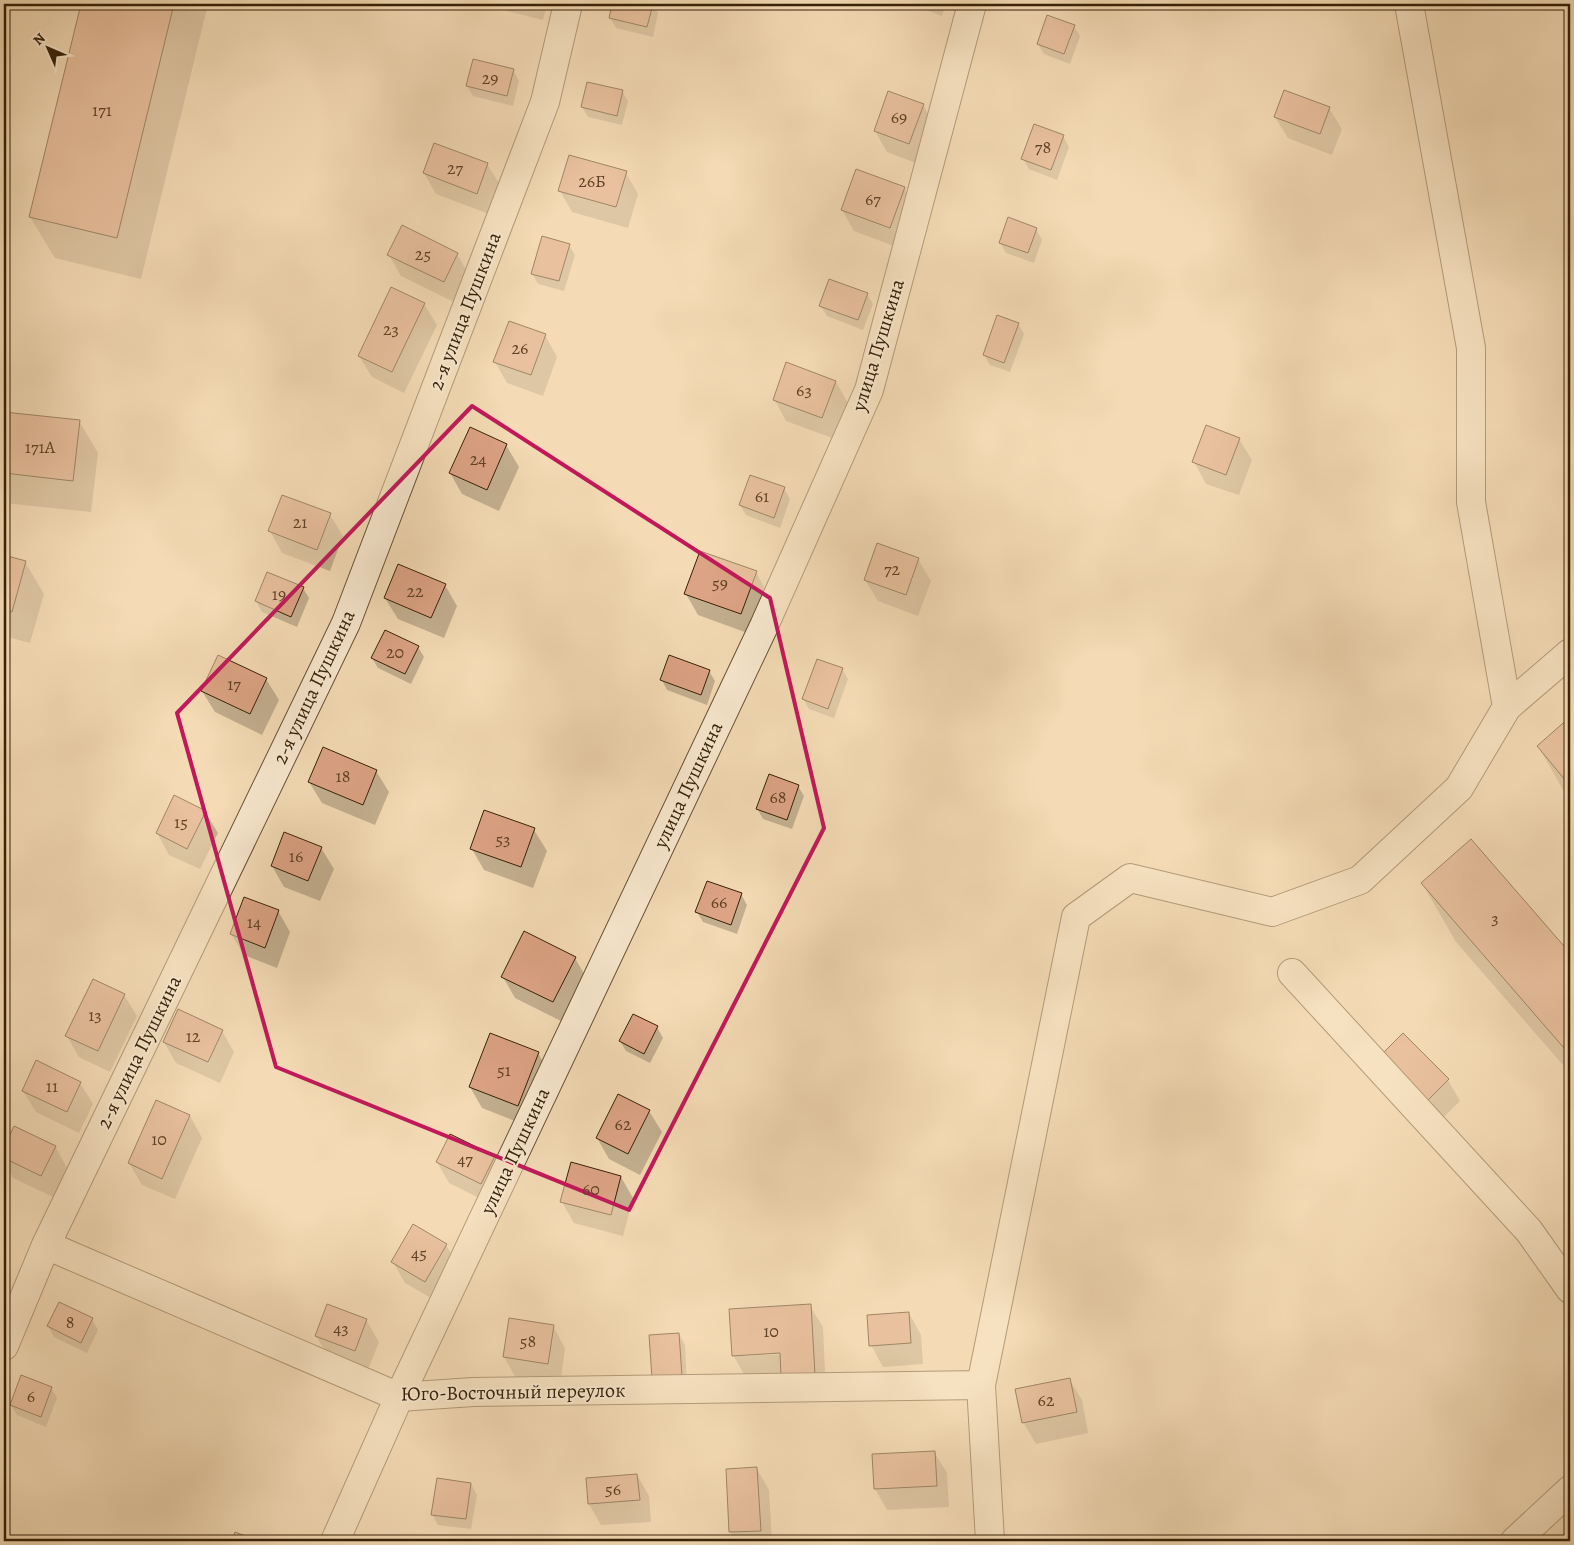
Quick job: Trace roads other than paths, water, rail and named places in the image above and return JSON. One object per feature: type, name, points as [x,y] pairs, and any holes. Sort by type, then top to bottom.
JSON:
[{"type":"street","name":"2-я улица Пушкина","points":[[4,1346],[46,1244],[346,623],[545,102],[568,4]]},
{"type":"street","name":"улица Пушкина","points":[[335,1541],[399,1397],[764,626],[869,390],[972,4]]},
{"type":"street","points":[[1409,4],[1471,348],[1471,502],[1507,707]]},
{"type":"street","points":[[990,1541],[982,1385],[1076,918],[1130,878],[1272,912],[1360,880],[1459,788],[1507,707],[1570,653]]},
{"type":"street","points":[[1292,972],[1530,1231],[1570,1289]]},
{"type":"street","name":"Юго-Восточный переулок","points":[[46,1244],[399,1397],[473,1392],[982,1385]]},
{"type":"street","points":[[1515,1541],[1570,1490]]}]
